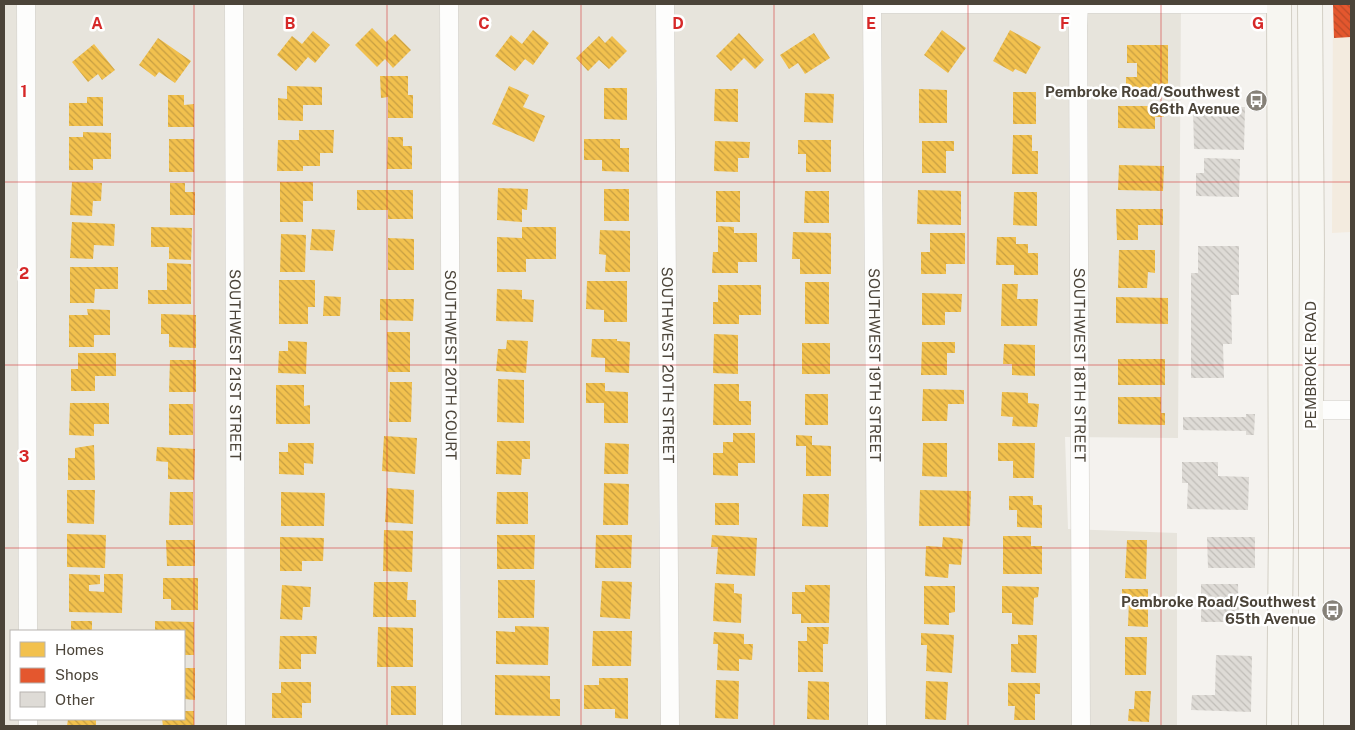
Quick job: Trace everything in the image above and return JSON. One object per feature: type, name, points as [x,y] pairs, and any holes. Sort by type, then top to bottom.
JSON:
[{"type":"main road","name":"PEMBROKE ROAD","points":[[1279,4],[1279,726]]},
{"type":"main road","points":[[1279,4],[1296,41],[1297,183],[1312,204]]},
{"type":"main road","name":"PEMBROKE ROAD","points":[[1310,4],[1312,204],[1311,726]]},
{"type":"main road","points":[[1280,212],[1291,229],[1293,373],[1311,410]]},
{"type":"street","points":[[26,4],[28,630]]},
{"type":"street","points":[[228,4],[236,4]]},
{"type":"street","name":"SOUTHWEST 21ST STREET","points":[[236,4],[236,726]]},
{"type":"street","name":"SOUTHWEST 20TH COURT","points":[[449,4],[452,726]]},
{"type":"street","name":"SOUTHWEST 20TH STREET","points":[[665,4],[670,726]]},
{"type":"street","points":[[874,4],[1279,4]]},
{"type":"street","name":"SOUTHWEST 19TH STREET","points":[[874,4],[877,726]]},
{"type":"street","name":"SOUTHWEST 18TH STREET","points":[[1079,4],[1081,726]]},
{"type":"street","points":[[1311,410],[1351,410]]},
{"type":"shaded area","points":[[4,4],[1181,4],[1178,438],[1065,437],[1068,529],[1177,533],[1177,726],[4,726]]},
{"type":"shaded area","points":[[1333,4],[1351,4],[1351,232],[1332,233]]},
{"type":"building: Homes","points":[[372,28],[386,42],[395,34],[411,50],[393,68],[385,59],[377,67],[355,45]]},
{"type":"building: Homes","points":[[533,30],[549,43],[533,65],[525,59],[515,71],[495,56],[511,35],[522,44]]},
{"type":"building: Homes","points":[[942,30],[966,48],[948,73],[924,55]]},
{"type":"building: Homes","points":[[1010,30],[1041,47],[1026,74],[1015,69],[1013,72],[993,61]]},
{"type":"building: Homes","points":[[313,31],[330,45],[315,63],[308,57],[296,71],[277,55],[292,36],[302,44]]},
{"type":"building: Homes","points":[[739,33],[764,60],[755,69],[744,58],[731,71],[716,56]]},
{"type":"building: Homes","points":[[814,33],[830,58],[805,74],[798,63],[789,69],[780,55]]},
{"type":"building: Homes","points":[[599,36],[605,43],[612,36],[627,51],[609,69],[599,60],[588,71],[576,58]]},
{"type":"building: Homes","points":[[158,38],[191,61],[175,83],[159,72],[155,77],[139,65]]},
{"type":"building: Homes","points":[[94,44],[115,70],[102,80],[98,74],[88,82],[72,62]]},
{"type":"building: Homes","points":[[1127,45],[1168,45],[1168,96],[1126,96],[1126,77],[1137,77],[1137,63],[1127,63]]},
{"type":"building: Homes","points":[[380,76],[408,76],[408,95],[413,95],[413,118],[388,118],[388,97],[381,98]]},
{"type":"building: Homes","points":[[287,86],[322,87],[322,105],[303,105],[303,121],[278,120],[278,98],[287,99]]},
{"type":"building: Homes","points":[[509,86],[529,95],[523,107],[545,116],[534,142],[492,124]]},
{"type":"building: Homes","points":[[604,88],[627,88],[627,120],[604,119]]},
{"type":"building: Homes","points":[[715,89],[738,89],[738,122],[714,121]]},
{"type":"building: Homes","points":[[919,89],[947,90],[947,123],[919,123]]},
{"type":"building: Homes","points":[[1013,92],[1036,92],[1036,124],[1013,124]]},
{"type":"building: Homes","points":[[805,93],[834,94],[833,123],[804,122]]},
{"type":"building: Homes","points":[[168,95],[184,95],[184,105],[194,104],[194,127],[168,127]]},
{"type":"building: Homes","points":[[87,97],[103,97],[103,126],[69,126],[69,103],[87,103]]},
{"type":"building: Homes","points":[[1118,106],[1164,106],[1164,117],[1155,117],[1155,129],[1118,128]]},
{"type":"building: Homes","points":[[299,130],[334,130],[333,153],[320,153],[320,166],[303,166],[303,171],[277,171],[278,140],[299,140]]},
{"type":"building: Homes","points":[[83,132],[111,133],[111,159],[93,159],[93,170],[69,170],[69,137],[83,137]]},
{"type":"building: Homes","points":[[1013,135],[1032,135],[1032,151],[1038,151],[1038,174],[1012,174]]},
{"type":"building: Homes","points":[[388,137],[403,137],[403,146],[412,146],[412,169],[387,169]]},
{"type":"building: Homes","points":[[169,139],[194,139],[194,172],[169,172]]},
{"type":"building: Homes","points":[[584,139],[620,139],[620,148],[629,148],[629,172],[602,171],[602,160],[584,160]]},
{"type":"building: Homes","points":[[798,140],[831,140],[831,172],[806,172],[806,154],[798,154]]},
{"type":"building: Homes","points":[[715,141],[750,142],[749,158],[738,158],[738,172],[714,171]]},
{"type":"building: Homes","points":[[922,141],[954,141],[954,151],[946,151],[946,173],[922,173]]},
{"type":"building: Homes","points":[[1119,165],[1164,166],[1163,191],[1118,190]]},
{"type":"building: Homes","points":[[72,182],[102,183],[101,201],[93,201],[92,216],[70,215]]},
{"type":"building: Homes","points":[[280,182],[313,182],[313,201],[303,201],[303,222],[280,222]]},
{"type":"building: Homes","points":[[170,183],[185,183],[185,192],[195,192],[195,215],[170,215]]},
{"type":"building: Homes","points":[[498,188],[528,189],[527,210],[522,209],[522,222],[497,220]]},
{"type":"building: Homes","points":[[604,189],[629,189],[629,221],[604,221]]},
{"type":"building: Homes","points":[[357,190],[413,190],[413,219],[388,219],[388,210],[357,210]]},
{"type":"building: Homes","points":[[918,190],[961,191],[961,225],[917,224]]},
{"type":"building: Homes","points":[[716,191],[740,191],[740,222],[716,222]]},
{"type":"building: Homes","points":[[805,191],[829,191],[829,223],[804,223]]},
{"type":"building: Homes","points":[[1014,192],[1037,192],[1037,226],[1013,225]]},
{"type":"building: Homes","points":[[1116,209],[1163,209],[1163,225],[1138,225],[1138,240],[1117,240]]},
{"type":"building: Homes","points":[[72,222],[115,224],[114,246],[94,245],[93,259],[70,258]]},
{"type":"building: Homes","points":[[718,226],[734,227],[734,233],[757,233],[757,262],[738,262],[738,273],[712,273],[713,252],[718,252]]},
{"type":"building: Homes","points":[[151,227],[192,228],[191,260],[169,259],[169,247],[151,247]]},
{"type":"building: Homes","points":[[522,227],[556,227],[556,259],[526,259],[526,272],[497,272],[497,237],[522,238]]},
{"type":"building: Homes","points":[[312,229],[335,230],[333,251],[310,250]]},
{"type":"building: Homes","points":[[600,230],[630,231],[630,272],[605,272],[606,255],[599,254]]},
{"type":"building: Homes","points":[[793,232],[831,233],[831,274],[800,274],[800,259],[792,259]]},
{"type":"building: Homes","points":[[930,233],[965,233],[965,264],[946,264],[946,274],[921,274],[921,252],[930,252]]},
{"type":"building: Homes","points":[[281,234],[306,235],[305,272],[280,272]]},
{"type":"building: Homes","points":[[997,237],[1016,237],[1016,244],[1028,244],[1028,253],[1038,253],[1038,275],[1014,275],[1014,265],[996,265]]},
{"type":"building: Homes","points":[[388,238],[414,239],[414,270],[388,270]]},
{"type":"building: Homes","points":[[1119,250],[1155,250],[1155,273],[1148,272],[1147,288],[1118,288]]},
{"type":"building: Homes","points":[[167,263],[191,264],[191,304],[148,304],[148,290],[167,290]]},
{"type":"building: Homes","points":[[70,267],[118,267],[118,289],[95,289],[94,303],[70,303]]},
{"type":"building: Homes","points":[[279,280],[315,280],[315,307],[308,307],[308,324],[279,324]]},
{"type":"building: Homes","points":[[587,281],[627,281],[627,322],[604,322],[604,310],[586,309]]},
{"type":"building: Homes","points":[[805,282],[829,282],[829,324],[805,324]]},
{"type":"building: Homes","points":[[1002,284],[1018,284],[1017,299],[1038,299],[1037,326],[1001,326]]},
{"type":"building: Homes","points":[[718,285],[761,285],[761,315],[739,315],[739,324],[713,324],[713,302],[718,302]]},
{"type":"building: Homes","points":[[497,289],[522,290],[522,299],[534,300],[533,322],[496,321]]},
{"type":"building: Homes","points":[[922,293],[962,294],[961,312],[945,312],[945,325],[922,325]]},
{"type":"building: Homes","points":[[324,296],[341,297],[340,316],[323,316]]},
{"type":"building: Homes","points":[[1116,297],[1168,298],[1168,324],[1116,323]]},
{"type":"building: Homes","points":[[380,299],[414,299],[413,321],[380,320]]},
{"type":"building: Homes","points":[[87,309],[110,310],[110,335],[94,335],[94,347],[69,347],[69,315],[88,315]]},
{"type":"building: Homes","points":[[161,314],[196,315],[196,348],[169,347],[169,334],[161,334]]},
{"type":"building: Homes","points":[[387,332],[410,332],[410,372],[388,372]]},
{"type":"building: Homes","points":[[714,334],[738,335],[738,374],[713,373]]},
{"type":"building: Homes","points":[[592,339],[617,339],[617,341],[630,342],[629,373],[605,372],[605,358],[591,357]]},
{"type":"building: Homes","points":[[507,340],[528,341],[526,373],[496,371],[498,349],[506,349]]},
{"type":"building: Homes","points":[[288,341],[307,342],[306,374],[278,373],[279,351],[288,351]]},
{"type":"building: Homes","points":[[922,342],[955,342],[955,353],[947,353],[947,375],[921,375]]},
{"type":"building: Homes","points":[[802,343],[830,343],[830,374],[802,374]]},
{"type":"building: Homes","points":[[1004,344],[1035,345],[1035,376],[1012,375],[1012,364],[1003,364]]},
{"type":"building: Homes","points":[[78,353],[116,353],[116,376],[95,376],[95,391],[71,391],[71,369],[78,369]]},
{"type":"building: Homes","points":[[1118,359],[1165,359],[1165,385],[1118,385]]},
{"type":"building: Homes","points":[[170,360],[196,360],[196,392],[169,392]]},
{"type":"building: Homes","points":[[498,379],[524,380],[524,423],[497,422]]},
{"type":"building: Homes","points":[[390,382],[412,382],[411,422],[389,422]]},
{"type":"building: Homes","points":[[586,383],[605,383],[605,391],[628,392],[628,423],[604,423],[604,403],[586,403]]},
{"type":"building: Homes","points":[[714,384],[739,384],[739,401],[751,401],[751,425],[713,425]]},
{"type":"building: Homes","points":[[276,385],[304,385],[304,406],[310,405],[310,424],[276,424]]},
{"type":"building: Homes","points":[[923,389],[964,390],[964,404],[948,404],[947,421],[922,421]]},
{"type":"building: Homes","points":[[1002,392],[1028,393],[1028,403],[1039,404],[1037,427],[1012,426],[1013,417],[1001,416]]},
{"type":"building: Homes","points":[[805,394],[828,394],[828,425],[805,425]]},
{"type":"building: Homes","points":[[1118,397],[1161,397],[1161,413],[1165,413],[1165,425],[1118,424]]},
{"type":"building: Homes","points":[[70,403],[109,403],[109,424],[94,424],[94,436],[69,435]]},
{"type":"building: Homes","points":[[169,404],[193,404],[193,435],[169,435]]},
{"type":"building: Homes","points":[[733,433],[755,433],[755,463],[738,463],[738,476],[713,475],[713,453],[723,453],[723,442],[733,442]]},
{"type":"building: Homes","points":[[796,435],[812,436],[812,445],[831,446],[831,476],[806,476],[806,446],[796,446]]},
{"type":"building: Homes","points":[[384,436],[417,438],[415,474],[382,471]]},
{"type":"building: Homes","points":[[497,441],[530,441],[530,459],[522,459],[521,475],[496,474]]},
{"type":"building: Homes","points":[[288,443],[314,443],[313,464],[304,463],[304,475],[279,474],[279,452],[288,452]]},
{"type":"building: Homes","points":[[605,443],[629,444],[628,474],[604,474]]},
{"type":"building: Homes","points":[[923,443],[947,443],[947,477],[922,476]]},
{"type":"building: Homes","points":[[998,443],[1035,443],[1034,478],[1013,478],[1013,461],[998,461]]},
{"type":"building: Homes","points":[[94,445],[95,480],[68,480],[68,458],[75,458],[75,448]]},
{"type":"building: Homes","points":[[157,447],[195,449],[194,480],[168,479],[168,462],[156,461]]},
{"type":"building: Homes","points":[[604,483],[629,484],[628,525],[603,525]]},
{"type":"building: Homes","points":[[387,488],[414,490],[413,524],[385,522]]},
{"type":"building: Homes","points":[[67,490],[95,490],[94,524],[67,523]]},
{"type":"building: Homes","points":[[920,490],[971,491],[970,526],[919,526]]},
{"type":"building: Homes","points":[[170,492],[193,492],[193,525],[169,525]]},
{"type":"building: Homes","points":[[281,492],[325,493],[324,526],[281,526]]},
{"type":"building: Homes","points":[[497,492],[528,492],[528,524],[496,524]]},
{"type":"building: Homes","points":[[803,494],[829,494],[828,527],[802,526]]},
{"type":"building: Homes","points":[[1009,496],[1033,496],[1033,505],[1042,505],[1042,528],[1017,527],[1017,510],[1009,510]]},
{"type":"building: Homes","points":[[715,503],[739,503],[739,525],[715,525]]},
{"type":"building: Homes","points":[[384,530],[413,531],[412,572],[383,571]]},
{"type":"building: Homes","points":[[67,534],[106,535],[105,568],[67,567]]},
{"type":"building: Homes","points":[[497,535],[535,535],[534,569],[497,569]]},
{"type":"building: Homes","points":[[596,535],[632,535],[631,568],[595,568]]},
{"type":"building: Homes","points":[[712,535],[757,538],[755,576],[716,574],[718,547],[711,547]]},
{"type":"building: Homes","points":[[1003,536],[1031,536],[1031,546],[1042,546],[1042,574],[1003,574]]},
{"type":"building: Homes","points":[[280,537],[324,538],[323,561],[302,561],[302,571],[280,571]]},
{"type":"building: Homes","points":[[943,537],[963,539],[961,565],[949,564],[948,578],[925,576],[926,546],[942,547]]},
{"type":"building: Homes","points":[[166,540],[195,540],[195,566],[167,566]]},
{"type":"building: Homes","points":[[1127,540],[1147,540],[1146,579],[1125,578]]},
{"type":"building: Homes","points":[[69,574],[100,575],[100,584],[89,585],[89,591],[104,592],[104,574],[123,574],[122,613],[69,612]]},
{"type":"building: Homes","points":[[163,578],[198,578],[198,610],[171,610],[171,599],[163,599]]},
{"type":"building: Homes","points":[[498,580],[535,580],[534,618],[498,618]]},
{"type":"building: Homes","points":[[602,581],[632,582],[630,619],[600,617]]},
{"type":"building: Homes","points":[[374,582],[408,582],[407,600],[416,600],[416,617],[373,617]]},
{"type":"building: Homes","points":[[715,583],[734,584],[734,593],[742,594],[741,623],[713,621]]},
{"type":"building: Homes","points":[[282,585],[311,587],[310,607],[303,607],[302,620],[280,619]]},
{"type":"building: Homes","points":[[805,585],[830,585],[829,623],[801,623],[801,614],[792,614],[792,592],[805,592]]},
{"type":"building: Homes","points":[[924,586],[955,586],[955,612],[949,613],[949,625],[924,624]]},
{"type":"building: Homes","points":[[1002,586],[1039,587],[1038,597],[1034,598],[1033,625],[1012,624],[1012,613],[1002,613]]},
{"type":"building: Homes","points":[[1122,589],[1148,589],[1148,627],[1128,626],[1129,600],[1122,600]]},
{"type":"building: Homes","points":[[71,621],[92,621],[92,630],[71,630]]},
{"type":"building: Homes","points":[[155,621],[194,622],[194,655],[185,655],[185,630],[155,630]]},
{"type":"building: Homes","points":[[515,626],[549,627],[548,665],[496,664],[496,631],[515,632]]},
{"type":"building: Homes","points":[[378,627],[413,628],[413,667],[377,667]]},
{"type":"building: Homes","points":[[807,627],[829,627],[828,644],[823,644],[823,672],[798,672],[798,641],[807,641]]},
{"type":"building: Homes","points":[[593,631],[632,631],[631,666],[592,666]]},
{"type":"building: Homes","points":[[714,632],[744,634],[744,644],[753,644],[752,660],[739,659],[739,671],[717,670],[718,644],[713,644]]},
{"type":"building: Homes","points":[[921,633],[954,635],[952,673],[926,671],[927,645],[921,645]]},
{"type":"building: Homes","points":[[1018,635],[1037,635],[1036,673],[1011,672],[1011,644],[1018,644]]},
{"type":"building: Homes","points":[[280,636],[317,636],[316,654],[301,654],[301,669],[279,669]]},
{"type":"building: Homes","points":[[1125,637],[1147,637],[1146,675],[1125,675]]},
{"type":"building: Homes","points":[[185,668],[195,668],[195,700],[185,699]]},
{"type":"building: Homes","points":[[495,675],[550,676],[550,699],[560,699],[560,716],[495,715]]},
{"type":"building: Homes","points":[[599,678],[628,678],[628,719],[615,718],[615,709],[584,709],[584,685],[599,685]]},
{"type":"building: Homes","points":[[716,680],[739,681],[738,719],[715,718]]},
{"type":"building: Homes","points":[[808,681],[829,682],[829,720],[807,719]]},
{"type":"building: Homes","points":[[926,681],[948,682],[946,720],[925,719]]},
{"type":"building: Homes","points":[[281,682],[311,682],[311,703],[302,703],[302,718],[272,718],[272,693],[281,693]]},
{"type":"building: Homes","points":[[1008,683],[1040,683],[1040,694],[1035,694],[1035,720],[1014,720],[1015,706],[1008,706]]},
{"type":"building: Homes","points":[[391,686],[416,686],[416,715],[391,715]]},
{"type":"building: Homes","points":[[1135,691],[1151,691],[1149,722],[1128,721],[1129,709],[1134,709]]},
{"type":"building: Homes","points":[[185,711],[194,711],[194,726],[163,726],[162,720],[185,720]]},
{"type":"building: Homes","points":[[68,720],[96,720],[96,726],[67,726]]},
{"type":"building: Shops","points":[[1333,4],[1351,4],[1351,37],[1334,38]]},
{"type":"building: Other","points":[[1193,107],[1245,107],[1244,150],[1194,149]]},
{"type":"building: Other","points":[[1204,158],[1240,159],[1239,197],[1196,196],[1196,173],[1204,173]]},
{"type":"building: Other","points":[[1198,246],[1239,246],[1239,295],[1231,295],[1232,344],[1223,344],[1224,378],[1191,378],[1191,273],[1198,273]]},
{"type":"building: Other","points":[[1246,414],[1255,414],[1254,435],[1246,435],[1246,431],[1183,430],[1183,417],[1246,417]]},
{"type":"building: Other","points":[[1182,462],[1218,462],[1218,476],[1249,477],[1248,510],[1187,509],[1188,483],[1182,483]]},
{"type":"building: Other","points":[[1207,537],[1255,537],[1255,568],[1208,568]]},
{"type":"building: Other","points":[[1201,584],[1238,584],[1239,622],[1201,622]]},
{"type":"building: Other","points":[[1216,655],[1252,656],[1251,712],[1191,710],[1192,695],[1215,695]]},
{"type":"place","name":"Pembroke Road/Southwest 66th Avenue","points":[[1256,101]]},
{"type":"place","name":"Pembroke Road/Southwest 65th Avenue","points":[[1332,611]]}]
